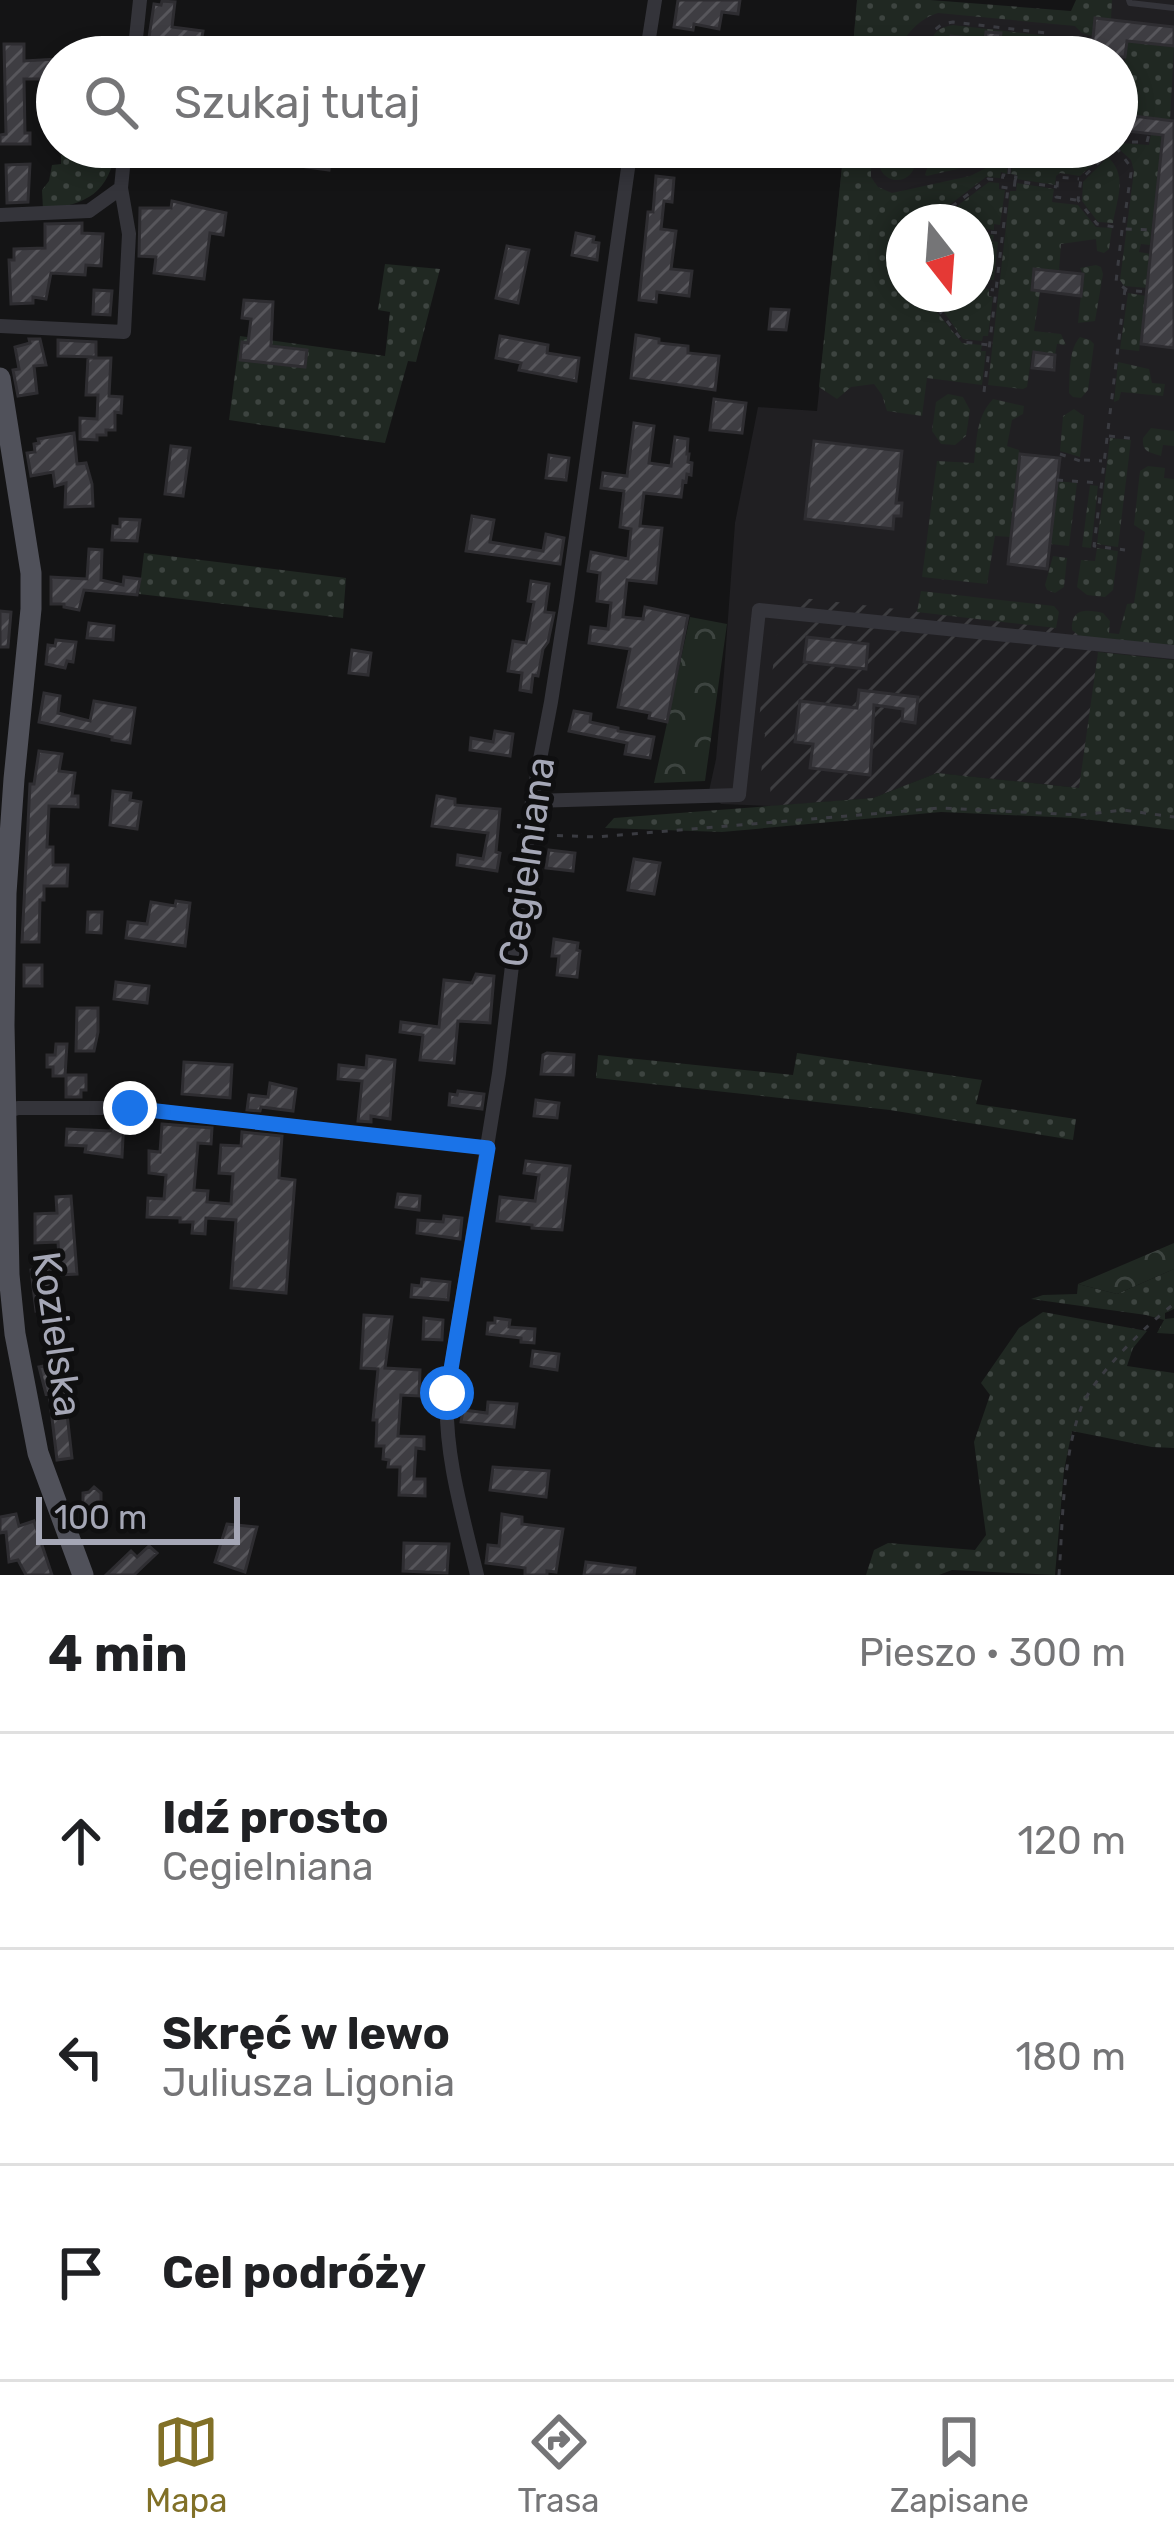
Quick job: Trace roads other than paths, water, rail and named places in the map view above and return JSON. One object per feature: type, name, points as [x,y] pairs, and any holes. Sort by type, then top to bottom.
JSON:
[{"type":"main road","name":"Kozielska","points":[[0,378],[28,545],[31,591],[6,893],[3,1112],[9,1275],[38,1453],[83,1575]]},
{"type":"street","points":[[136,36],[140,0]]},
{"type":"street","points":[[649,36],[655,0]]},
{"type":"street","points":[[0,326],[124,332],[129,234],[121,188],[123,168]]},
{"type":"street","name":"Cegielniana","points":[[477,1575],[456,1482],[446,1407],[488,1148],[532,801],[564,621],[628,168]]},
{"type":"street","points":[[0,215],[89,211],[121,188]]},
{"type":"street","points":[[532,801],[740,795],[759,610],[1174,652]]},
{"type":"street","points":[[3,1112],[130,1108],[488,1148]]},
{"type":"lane","points":[[1129,0],[1174,8]]}]
